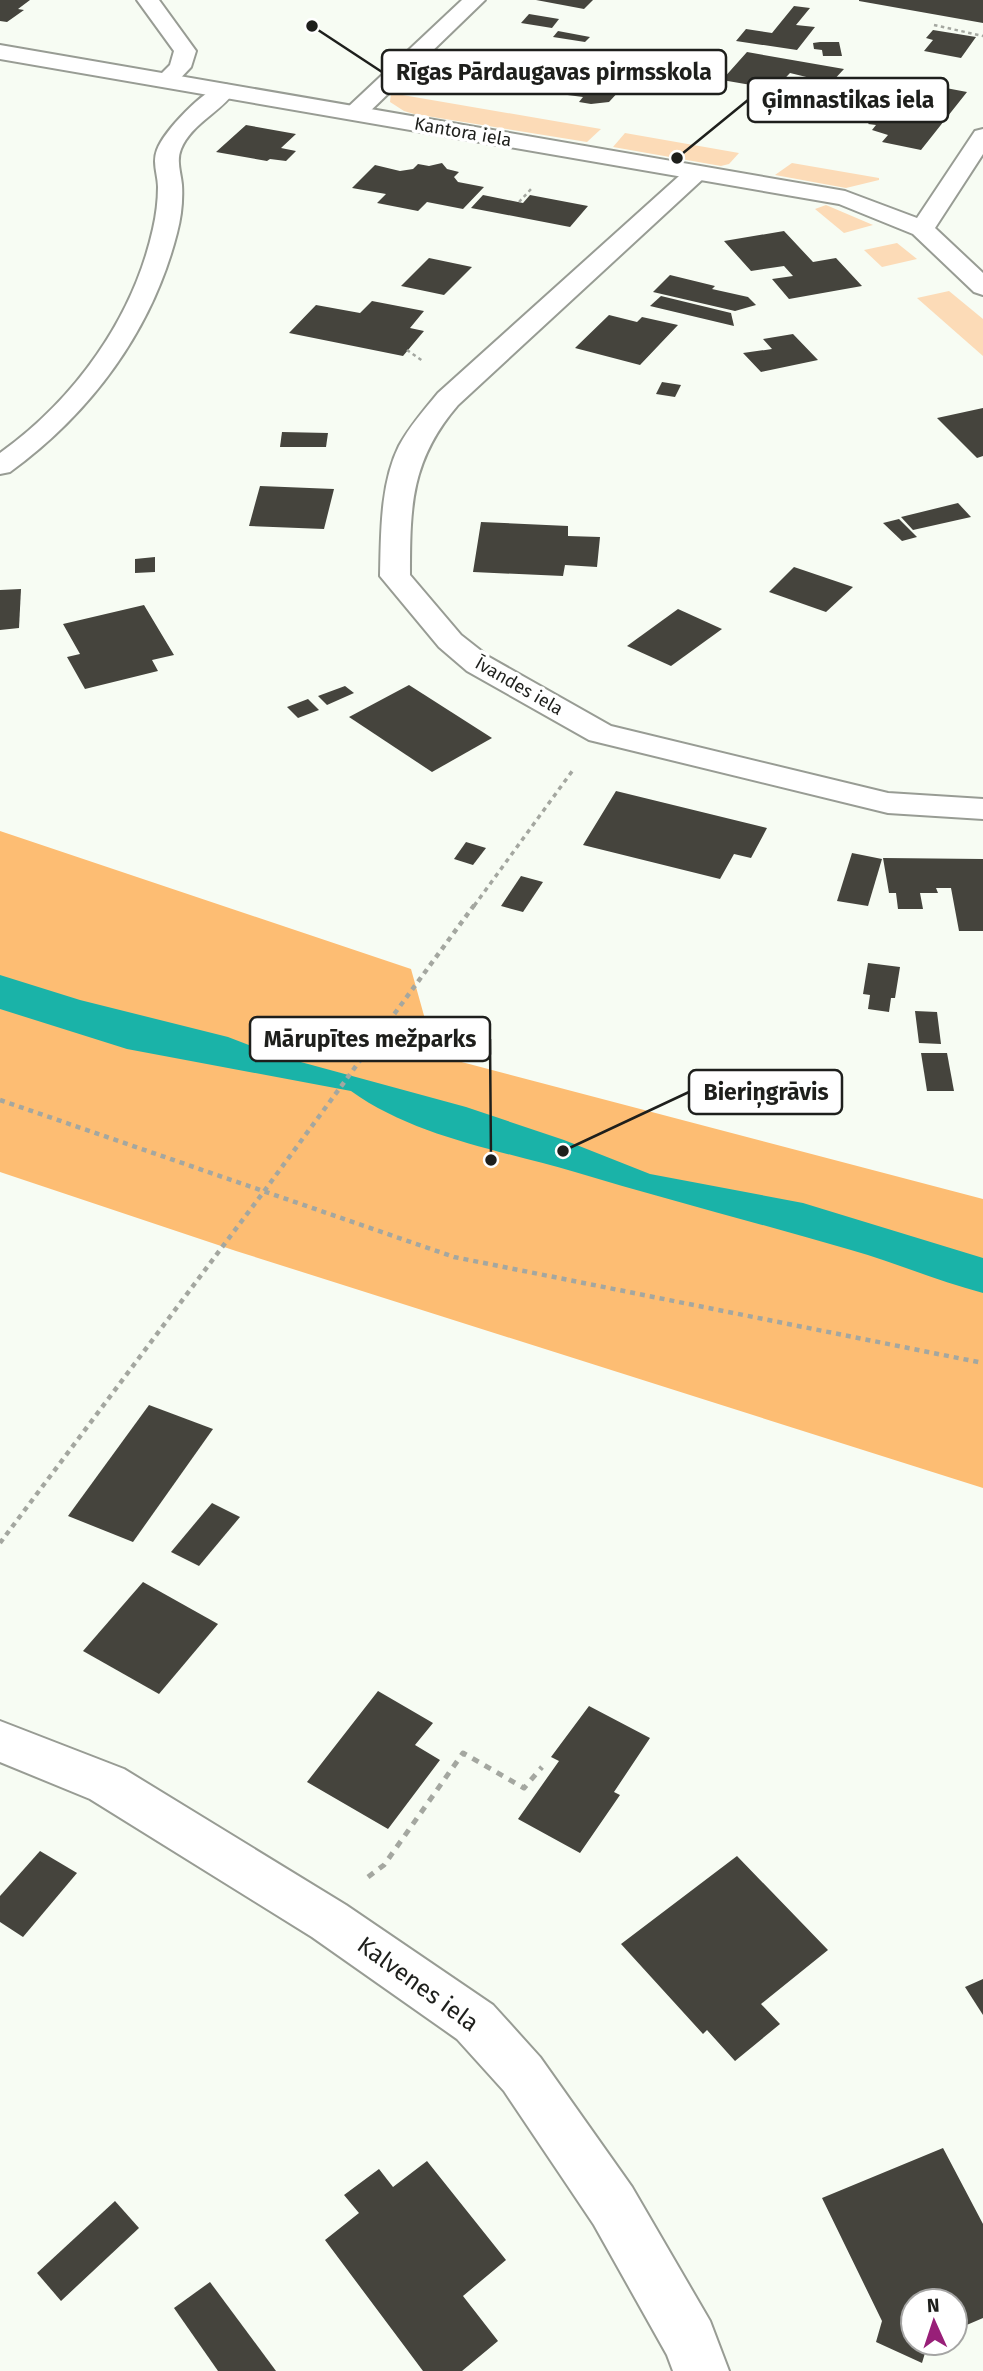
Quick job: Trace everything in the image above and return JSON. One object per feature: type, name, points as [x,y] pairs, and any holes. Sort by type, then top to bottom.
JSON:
[{"type":"street","points":[[148,0],[185,51],[180,67],[165,81]]},
{"type":"street","points":[[355,113],[474,0]]},
{"type":"street","name":"Kantora iela","points":[[0,52],[845,198],[922,229]]},
{"type":"street","points":[[0,466],[37,440],[74,402],[138,307],[166,230],[170,185],[166,155],[178,134],[224,91]]},
{"type":"street","points":[[983,136],[922,229],[983,287]]},
{"type":"street","name":"Īvandes iela","points":[[696,173],[448,399],[411,450],[398,515],[395,576],[450,642],[478,664],[600,733],[888,803],[983,808]]},
{"type":"street","name":"Kalvenes iela","points":[[0,1741],[107,1784],[329,1921],[475,2022],[522,2074],[613,2206],[690,2341],[701,2371]]},
{"type":"path","points":[[934,25],[983,36]]},
{"type":"path","points":[[0,1544],[265,1190],[600,733]]},
{"type":"path","points":[[0,1100],[454,1257],[983,1363]]},
{"type":"path","points":[[329,1921],[354,1888],[384,1865],[463,1753],[524,1788],[541,1767]]},
{"type":"shaded area","points":[[391,93],[601,129],[587,142],[414,114],[390,102]]},
{"type":"shaded area","points":[[625,133],[739,153],[729,164],[721,166],[613,147]]},
{"type":"shaded area","points":[[792,163],[879,180],[846,188],[775,175]]},
{"type":"shaded area","points":[[826,205],[873,225],[844,233],[815,209]]},
{"type":"shaded area","points":[[897,243],[917,259],[882,267],[864,250]]},
{"type":"shaded area","points":[[949,291],[983,319],[983,356],[917,298]]},
{"type":"shaded area","points":[[0,831],[411,969],[435,1055],[983,1199],[983,1488],[236,1251],[0,1172]]},
{"type":"water","points":[[0,975],[80,1000],[228,1037],[275,1055],[466,1107],[564,1140],[650,1174],[803,1203],[983,1258],[983,1293],[851,1250],[430,1131],[376,1107],[351,1091],[127,1049],[0,1009]]},
{"type":"building","points":[[0,0],[30,0],[18,9],[24,10],[7,22],[0,21]]},
{"type":"building","points":[[536,0],[593,0],[584,9]]},
{"type":"building","points":[[983,0],[983,23],[859,1]]},
{"type":"building","points":[[794,6],[810,8],[796,25],[815,27],[797,50],[736,41],[746,29],[772,33]]},
{"type":"building","points":[[529,14],[559,19],[552,28],[521,23]]},
{"type":"building","points":[[933,30],[976,37],[961,58],[924,51],[933,40],[926,38]]},
{"type":"building","points":[[558,31],[590,37],[585,42],[553,37]]},
{"type":"building","points":[[839,42],[842,56],[823,56],[822,50],[814,49],[813,43]]},
{"type":"building","points":[[747,52],[844,69],[831,83],[790,73],[775,89],[722,80]]},
{"type":"building","points":[[543,67],[581,74],[586,68],[594,70],[589,75],[603,77],[596,85],[621,89],[609,102],[591,104],[579,102],[583,97],[521,89]]},
{"type":"building","points":[[930,85],[967,92],[921,150],[882,142],[888,135],[872,130],[876,125],[868,124],[876,115],[890,118],[898,108],[909,110]]},
{"type":"building","points":[[246,125],[296,134],[281,148],[296,151],[286,161],[267,161],[216,152]]},
{"type":"building","points":[[442,163],[447,169],[459,172],[454,177],[458,182],[484,187],[463,209],[427,202],[418,211],[377,203],[386,194],[352,188],[375,165],[400,171],[413,169],[418,164],[429,166]]},
{"type":"building","points":[[483,195],[523,203],[530,195],[588,206],[570,227],[471,208]]},
{"type":"building","points":[[784,231],[813,262],[836,258],[862,286],[789,299],[772,279],[793,276],[784,266],[751,271],[724,241]]},
{"type":"building","points":[[429,258],[472,267],[444,295],[401,286]]},
{"type":"building","points":[[670,275],[748,297],[756,305],[735,311],[653,292]]},
{"type":"building","points":[[661,296],[731,313],[734,326],[650,306]]},
{"type":"building","points":[[372,301],[424,311],[410,328],[424,331],[403,356],[289,333],[316,305],[360,313]]},
{"type":"building","points":[[609,315],[637,322],[642,317],[678,325],[640,365],[575,348]]},
{"type":"building","points":[[793,334],[818,360],[761,372],[743,353],[772,349],[763,339]]},
{"type":"building","points":[[662,382],[681,385],[675,397],[656,394]]},
{"type":"building","points":[[983,408],[983,456],[977,458],[937,418]]},
{"type":"building","points":[[282,432],[328,433],[326,447],[280,447]]},
{"type":"building","points":[[260,486],[334,489],[324,529],[249,526]]},
{"type":"building","points":[[958,503],[971,517],[913,530],[901,517]]},
{"type":"building","points":[[899,519],[917,537],[902,541],[883,523]]},
{"type":"building","points":[[481,522],[568,526],[568,536],[600,537],[597,567],[565,565],[563,576],[473,572]]},
{"type":"building","points":[[155,557],[155,572],[135,573],[135,559]]},
{"type":"building","points":[[794,567],[853,587],[826,612],[769,592]]},
{"type":"building","points":[[21,589],[19,628],[0,630],[0,590]]},
{"type":"building","points":[[144,605],[174,655],[152,660],[158,671],[85,689],[67,657],[80,654],[63,624]]},
{"type":"building","points":[[678,609],[722,629],[671,666],[627,646]]},
{"type":"building","points":[[409,685],[492,738],[432,772],[349,717]]},
{"type":"building","points":[[345,686],[354,693],[327,705],[318,696]]},
{"type":"building","points":[[308,699],[319,710],[298,718],[287,707]]},
{"type":"building","points":[[616,791],[767,828],[751,858],[734,854],[720,879],[583,845]]},
{"type":"building","points":[[466,842],[486,848],[473,865],[454,859]]},
{"type":"building","points":[[852,853],[882,859],[868,906],[837,901]]},
{"type":"building","points":[[883,858],[983,859],[983,931],[959,931],[951,888],[936,888],[938,893],[920,893],[923,909],[898,909],[896,893],[889,893]]},
{"type":"building","points":[[521,876],[543,882],[523,912],[501,906]]},
{"type":"building","points":[[868,963],[900,967],[895,998],[891,998],[889,1012],[868,1009],[870,995],[863,994]]},
{"type":"building","points":[[915,1011],[937,1012],[941,1044],[919,1043]]},
{"type":"building","points":[[921,1053],[947,1053],[954,1091],[927,1091]]},
{"type":"building","points":[[149,1405],[213,1429],[133,1542],[68,1516]]},
{"type":"building","points":[[212,1503],[240,1517],[199,1566],[171,1552]]},
{"type":"building","points":[[143,1582],[218,1624],[159,1694],[83,1651]]},
{"type":"building","points":[[378,1691],[433,1723],[415,1745],[440,1760],[388,1829],[307,1782]]},
{"type":"building","points":[[589,1706],[650,1738],[614,1792],[620,1795],[580,1853],[518,1819],[559,1761],[551,1757]]},
{"type":"building","points":[[40,1851],[77,1873],[23,1937],[0,1922],[0,1896]]},
{"type":"building","points":[[737,1856],[828,1950],[761,2004],[780,2024],[735,2061],[707,2030],[703,2034],[621,1944]]},
{"type":"building","points":[[983,1979],[983,2015],[965,1987]]},
{"type":"building","points":[[943,2148],[983,2224],[983,2318],[969,2324],[969,2287],[899,2287],[899,2352],[876,2342],[882,2321],[822,2198]]},
{"type":"building","points":[[427,2161],[506,2260],[463,2296],[498,2341],[462,2371],[423,2371],[325,2240],[359,2213],[344,2195],[379,2169],[393,2187]]},
{"type":"building","points":[[115,2201],[139,2228],[61,2301],[37,2273]]},
{"type":"building","points":[[210,2282],[276,2371],[218,2371],[174,2308]]},
{"type":"building","points":[[909,2357],[924,2357],[922,2363]]},
{"type":"place","name":"Rīgas Pārdaugavas pirmsskola","points":[[312,26]]},
{"type":"place","name":"Ģimnastikas iela","points":[[677,158]]},
{"type":"place","name":"Bieriņgrāvis","points":[[563,1151]]},
{"type":"place","name":"Mārupītes mežparks","points":[[491,1160]]}]
